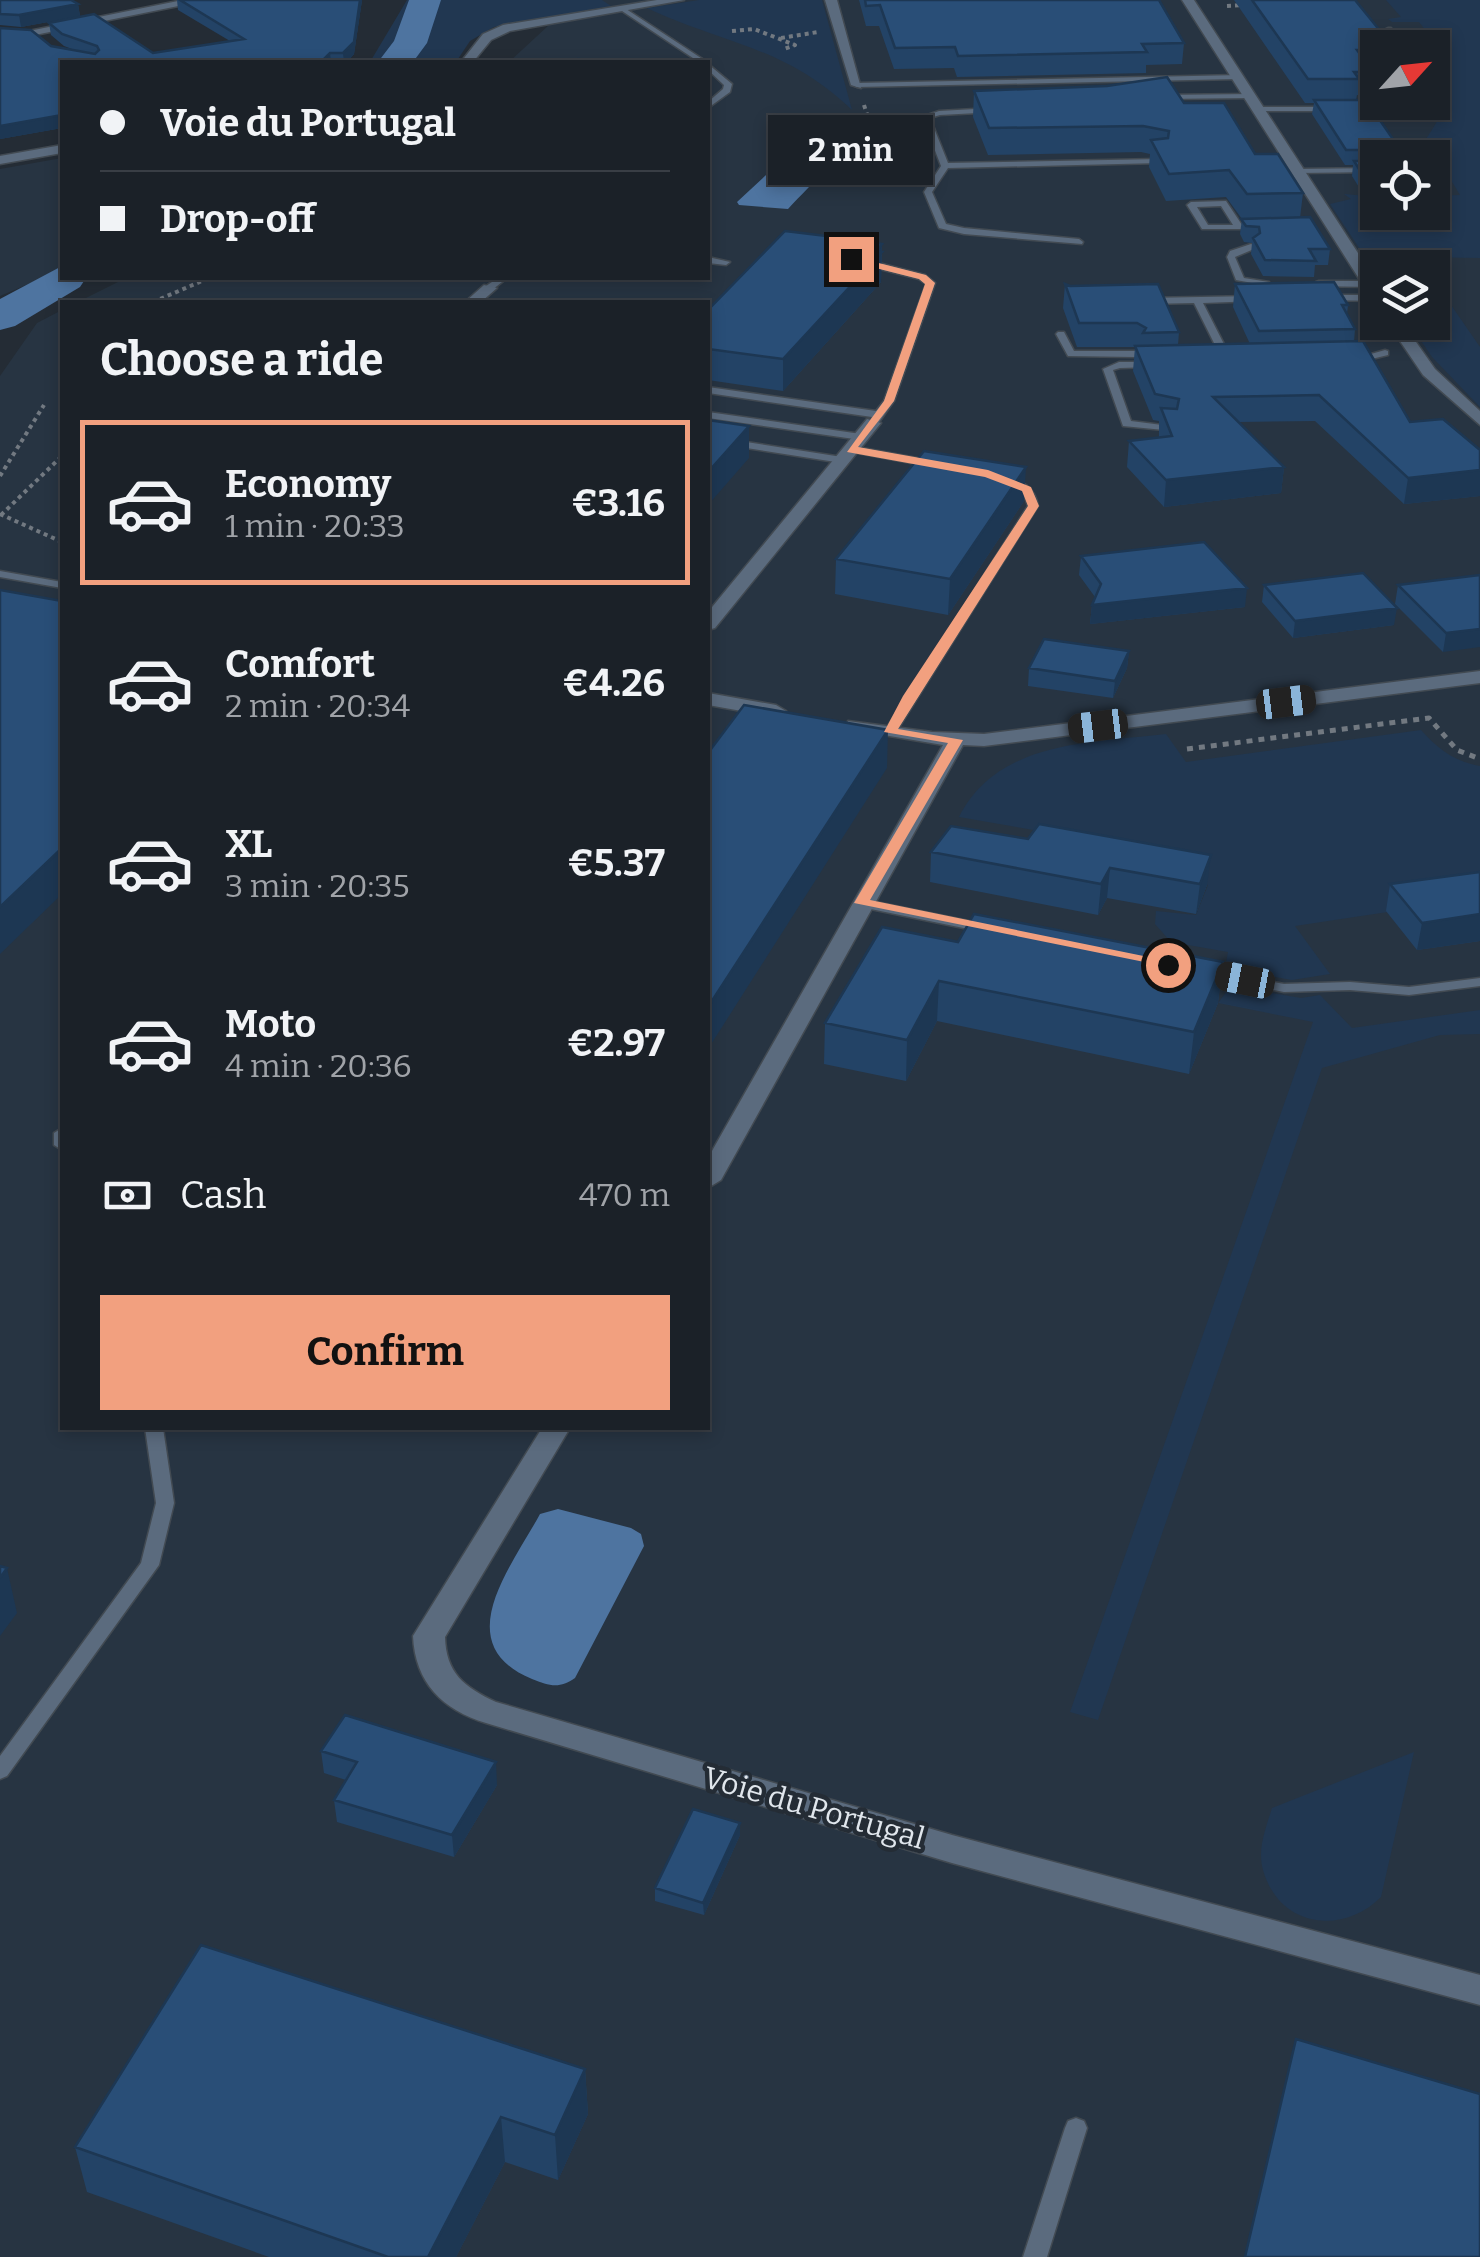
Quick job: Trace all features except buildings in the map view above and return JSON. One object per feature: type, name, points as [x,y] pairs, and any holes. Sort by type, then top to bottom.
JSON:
[{"type":"street","points":[[119,0],[135,10]]},
{"type":"street","points":[[47,44],[37,35],[20,32],[202,0]]},
{"type":"street","points":[[469,60],[487,37],[506,28],[678,0]]},
{"type":"street","points":[[831,0],[857,85]]},
{"type":"street","points":[[1188,0],[1298,170],[1327,226],[1360,272]]},
{"type":"street","points":[[0,160],[60,149]]},
{"type":"street","points":[[475,300],[496,283]]},
{"type":"street","points":[[1405,340],[1445,390],[1480,420]]},
{"type":"street","points":[[710,622],[861,437]]},
{"type":"street","points":[[836,722],[956,740],[1480,677]]},
{"type":"street","points":[[710,700],[800,716]]},
{"type":"street","points":[[710,1176],[956,740]]},
{"type":"street","name":"Voie du Portugal","points":[[555,1430],[429,1636],[428,1659],[441,1681],[459,1699],[486,1711],[952,1849],[1480,1990]]},
{"type":"lane","points":[[620,8],[699,60]]},
{"type":"lane","points":[[710,68],[728,84],[727,90],[710,104]]},
{"type":"lane","points":[[857,85],[1238,77]]},
{"type":"lane","points":[[1142,98],[1250,96]]},
{"type":"lane","points":[[1259,110],[1360,109]]},
{"type":"lane","points":[[945,166],[926,117],[940,112],[1008,110]]},
{"type":"lane","points":[[1079,242],[942,226],[928,192],[930,183],[945,166],[1160,162]]},
{"type":"lane","points":[[1298,170],[1360,170]]},
{"type":"lane","points":[[1239,228],[1223,203],[1191,204],[1205,227],[1239,228],[1272,227]]},
{"type":"lane","points":[[1251,247],[1231,258],[1240,280],[1272,284]]},
{"type":"lane","points":[[851,259],[922,277],[930,283],[889,401],[861,437]]},
{"type":"lane","points":[[710,260],[726,262]]},
{"type":"lane","points":[[1305,284],[1360,291]]},
{"type":"lane","points":[[1318,298],[1360,294]]},
{"type":"lane","points":[[1142,302],[1267,299]]},
{"type":"lane","points":[[1197,300],[1221,358]]},
{"type":"lane","points":[[1061,334],[1068,352],[1078,356],[1169,354]]},
{"type":"lane","points":[[1349,351],[1413,353]]},
{"type":"lane","points":[[1206,353],[1221,358],[1240,357]]},
{"type":"lane","points":[[1338,360],[1385,353]]},
{"type":"lane","points":[[1159,364],[1108,369],[1127,424],[1170,429]]},
{"type":"lane","points":[[710,391],[948,467]]},
{"type":"lane","points":[[710,415],[861,437]]},
{"type":"lane","points":[[710,438],[861,437]]},
{"type":"lane","points":[[890,732],[909,696],[1033,506],[1026,489],[999,477]]},
{"type":"lane","points":[[0,574],[60,586]]},
{"type":"lane","points":[[861,903],[996,930]]},
{"type":"lane","points":[[1188,969],[1284,988],[1350,986],[1409,990],[1480,982]]},
{"type":"lane","points":[[0,1771],[150,1564],[165,1504],[154,1430]]},
{"type":"lane","points":[[1036,2257],[1076,2128]]},
{"type":"path","points":[[1227,6],[1259,5]]},
{"type":"path","points":[[732,32],[754,28],[796,45],[784,48]]},
{"type":"path","points":[[779,38],[840,31]]},
{"type":"path","points":[[158,300],[204,280]]},
{"type":"path","points":[[0,476],[44,406]]},
{"type":"path","points":[[60,458],[1,514],[60,541]]},
{"type":"path","points":[[53,464],[60,466]]},
{"type":"path","points":[[1187,749],[1429,718],[1457,750],[1480,759]]},
{"type":"shaded area","points":[[407,0],[602,0],[611,6],[494,27],[470,41],[457,60],[371,60]]},
{"type":"shaded area","points":[[576,0],[1480,0],[1480,2257],[0,2257],[0,376],[37,323],[60,311],[60,1430],[710,1430],[710,300],[82,300],[122,280],[710,280],[710,60],[511,60]]},
{"type":"shaded area","points":[[699,0],[822,0],[852,110],[803,72],[779,59],[647,8]]},
{"type":"shaded area","points":[[1386,0],[1480,0],[1480,258],[1450,258],[1450,250],[1360,250],[1330,204],[1351,199],[1344,194],[1360,195],[1360,230],[1450,230],[1450,195],[1460,195],[1450,179],[1450,140],[1426,139],[1438,120],[1450,120],[1450,30],[1425,30],[1419,22],[1388,19],[1401,17]]},
{"type":"shaded area","points":[[822,123],[834,124],[834,139],[828,162],[788,209],[739,205],[737,202]]},
{"type":"shaded area","points":[[60,158],[60,271],[0,296],[0,169]]},
{"type":"shaded area","points":[[1450,304],[1480,347],[1480,407],[1420,340],[1450,340]]},
{"type":"shaded area","points":[[1421,730],[1448,754],[1480,766],[1480,898],[1295,926],[1330,974],[1292,980],[1225,968],[1228,952],[1171,942],[1155,924],[1156,911],[1196,915],[1208,885],[1121,870],[1045,832],[959,817],[976,792],[997,773],[1022,759],[1078,744],[1166,734],[1186,762]]},
{"type":"shaded area","points":[[1236,987],[1301,998],[1320,995],[1352,1028],[1480,1010],[1480,1034],[1440,1035],[1322,1068],[1098,1720],[1070,1712],[1313,1022],[1218,1003]]},
{"type":"shaded area","points":[[558,1509],[631,1528],[641,1534],[644,1546],[575,1678],[554,1685],[532,1679],[507,1664],[493,1646],[490,1625],[503,1580],[540,1514]]},
{"type":"shaded area","points":[[1414,1752],[1381,1897],[1365,1909],[1331,1921],[1313,1920],[1283,1904],[1271,1889],[1261,1862],[1272,1808]]},
{"type":"waterway","points":[[397,60],[410,43],[425,0]]},
{"type":"waterway","points":[[0,317],[62,280]]},
{"type":"route","points":[[851,259],[922,277],[930,283],[889,401],[851,450],[988,474],[1010,481],[1033,496],[1033,506],[909,696],[890,732],[956,740],[861,903],[1168,965]]}]
